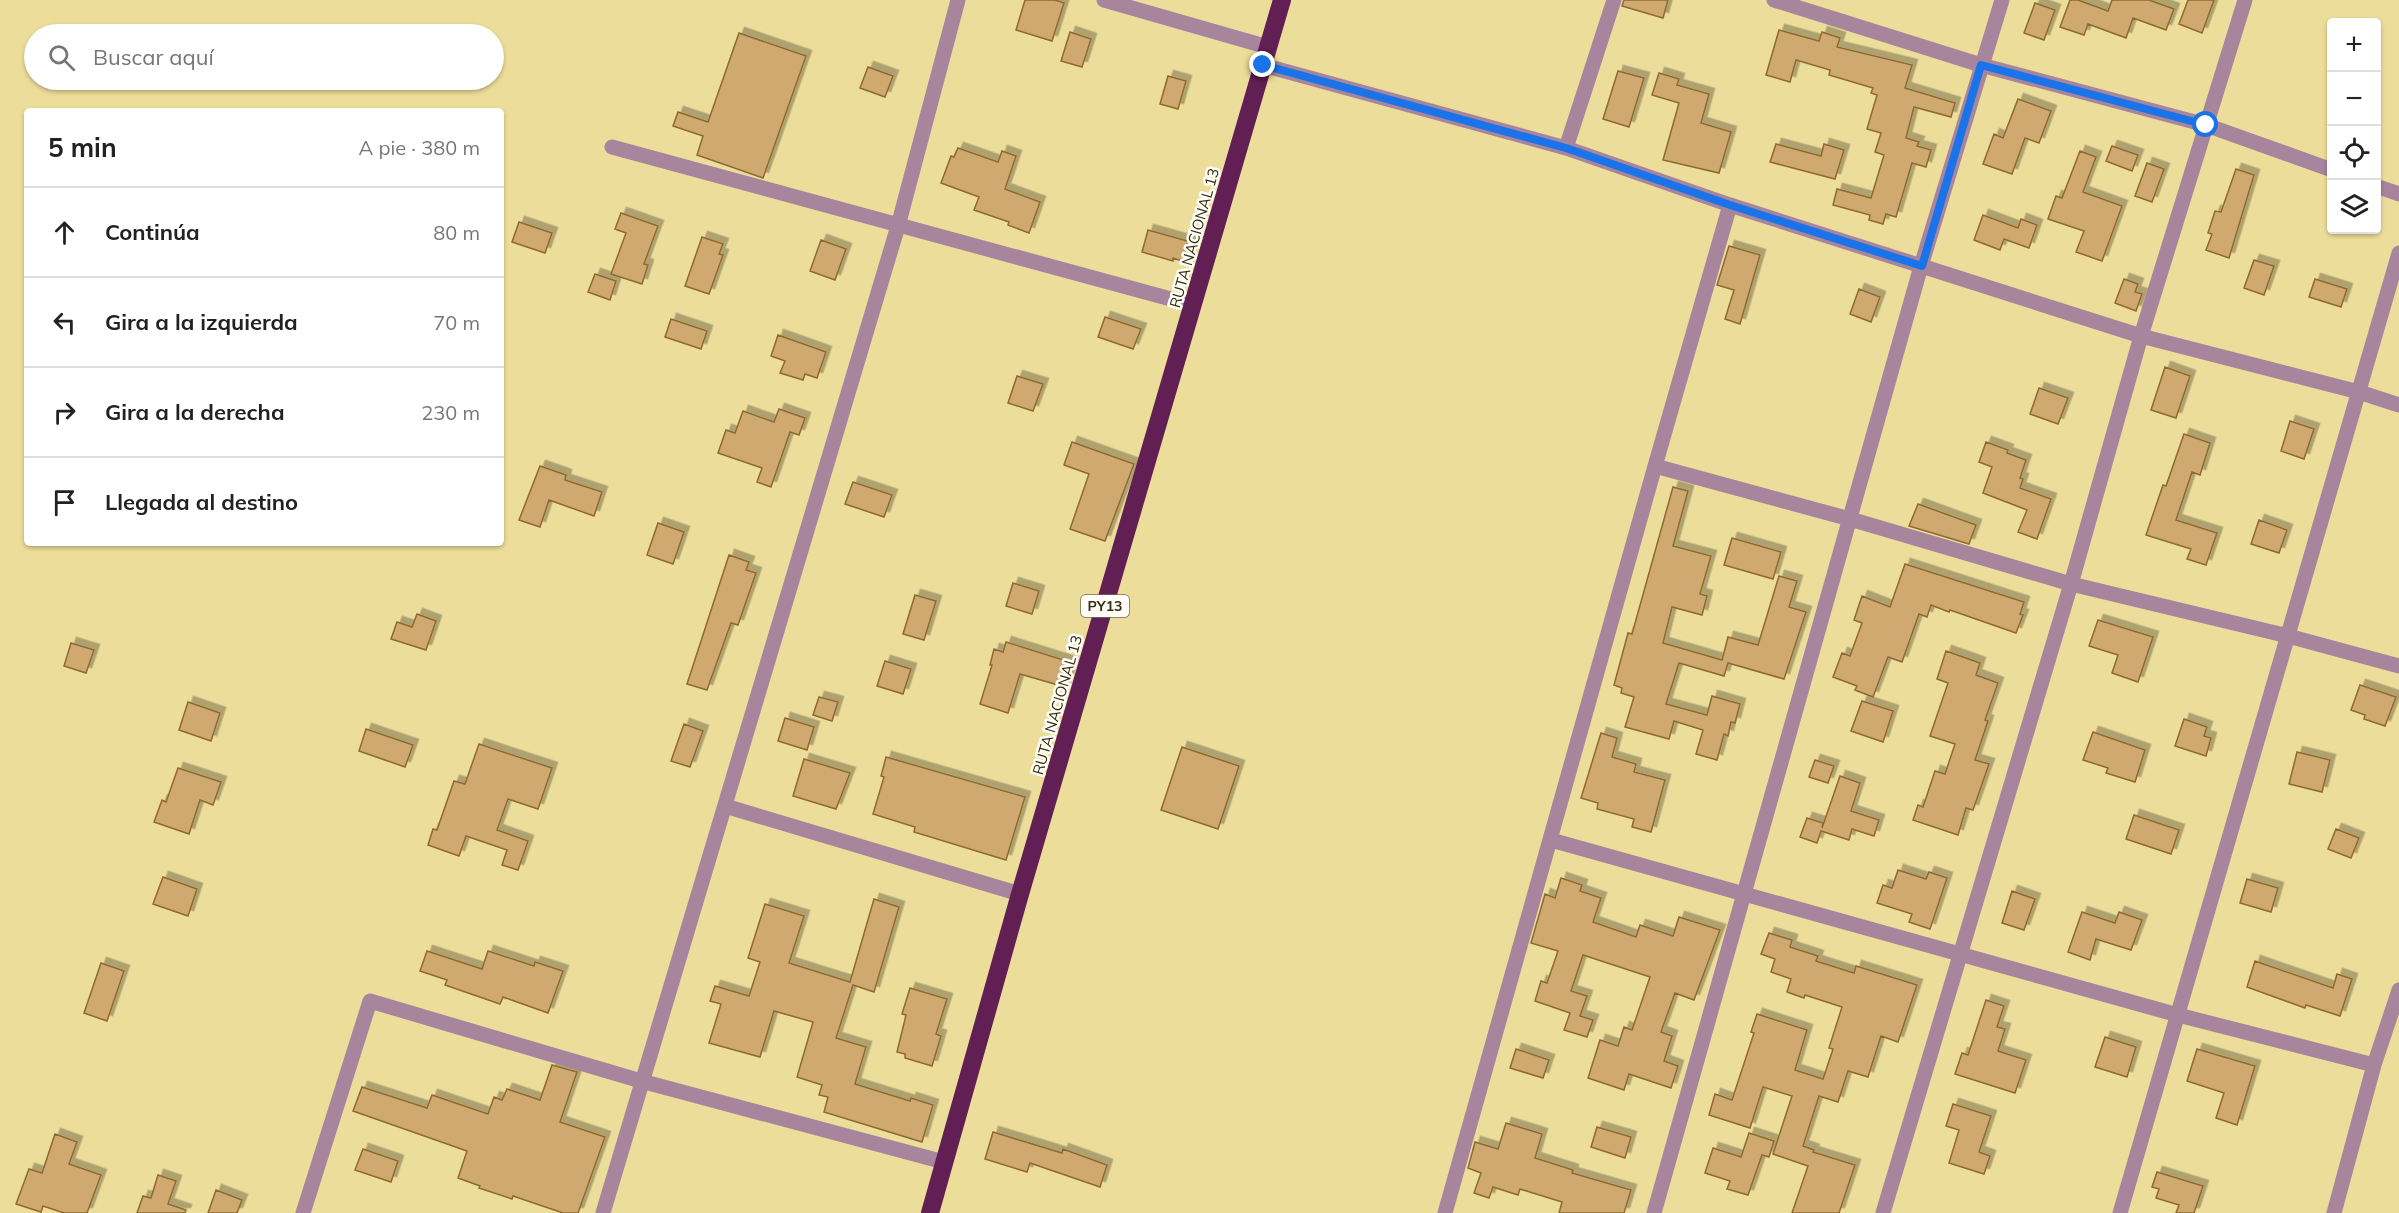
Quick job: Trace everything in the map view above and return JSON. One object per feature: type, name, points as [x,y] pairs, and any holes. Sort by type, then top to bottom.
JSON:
[{"type":"highway","name":"RUTA NACIONAL 13","points":[[930,1213],[1020,894],[1282,0]]},
{"type":"street","points":[[603,1213],[898,226],[958,0]]},
{"type":"street","points":[[1104,0],[1268,47]]},
{"type":"street","points":[[1566,148],[1614,0]]},
{"type":"street","points":[[1774,0],[1981,65],[2206,125],[2327,169]]},
{"type":"street","points":[[1654,1213],[1922,266],[2002,0]]},
{"type":"street","points":[[1883,1213],[2071,585],[2141,336],[2245,0]]},
{"type":"street","points":[[1263,65],[1566,148],[1730,205],[2141,336],[2359,392],[2399,405]]},
{"type":"street","points":[[612,147],[1193,305]]},
{"type":"street","points":[[2381,188],[2399,194]]},
{"type":"street","points":[[1445,1213],[1730,205]]},
{"type":"street","points":[[2120,1213],[2399,254]]},
{"type":"street","points":[[1655,466],[1850,519],[2071,585],[2288,636],[2399,666]]},
{"type":"street","points":[[724,806],[1020,894]]},
{"type":"street","points":[[1551,840],[2178,1015],[2374,1065]]},
{"type":"street","points":[[2334,1213],[2374,1065],[2399,990]]},
{"type":"street","points":[[303,1213],[370,1001],[641,1082],[944,1162]]},
{"type":"building","points":[[1025,0],[1055,0],[1064,3],[1052,41],[1016,30]]},
{"type":"building","points":[[1624,0],[1668,0],[1663,18],[1622,6]]},
{"type":"building","points":[[2070,0],[2078,0],[2108,11],[2112,0],[2149,0],[2174,9],[2166,30],[2133,18],[2126,38],[2088,24],[2084,35],[2060,27]]},
{"type":"building","points":[[2188,0],[2214,0],[2202,33],[2179,24]]},
{"type":"building","points":[[2035,3],[2055,10],[2044,40],[2024,33]]},
{"type":"building","points":[[1779,30],[1819,41],[1822,32],[1840,38],[1837,47],[1912,65],[1905,88],[1955,103],[1951,117],[1914,107],[1906,138],[1919,142],[1917,146],[1931,150],[1926,167],[1912,163],[1896,217],[1886,214],[1883,224],[1869,220],[1870,215],[1833,205],[1837,189],[1871,198],[1884,155],[1875,152],[1881,133],[1867,129],[1877,95],[1871,93],[1873,88],[1829,75],[1830,70],[1796,60],[1790,82],[1766,75]]},
{"type":"building","points":[[1070,32],[1091,39],[1082,67],[1061,61]]},
{"type":"building","points":[[739,33],[806,56],[763,178],[697,155],[703,136],[673,126],[678,112],[708,122]]},
{"type":"building","points":[[868,67],[893,76],[885,97],[860,88]]},
{"type":"building","points":[[1618,71],[1644,78],[1629,127],[1603,119]]},
{"type":"building","points":[[1659,73],[1679,79],[1677,85],[1709,94],[1701,123],[1731,132],[1719,173],[1663,160],[1679,103],[1652,95]]},
{"type":"building","points":[[1168,76],[1186,81],[1178,109],[1160,104]]},
{"type":"building","points":[[2018,99],[2051,111],[2039,143],[2025,138],[2012,174],[1983,164],[1994,134],[2003,138]]},
{"type":"building","points":[[1776,144],[1821,156],[1824,144],[1844,150],[1835,179],[1770,162]]},
{"type":"building","points":[[2112,146],[2138,155],[2132,171],[2106,161]]},
{"type":"building","points":[[958,148],[998,162],[1002,151],[1016,156],[1005,189],[1040,202],[1029,233],[1008,225],[1009,222],[974,210],[979,197],[941,183],[951,156],[954,157]]},
{"type":"building","points":[[2080,151],[2096,157],[2083,192],[2122,206],[2102,261],[2076,252],[2084,231],[2048,219],[2056,196],[2062,198]]},
{"type":"building","points":[[2147,163],[2164,169],[2152,202],[2135,196]]},
{"type":"building","points":[[2236,169],[2254,175],[2229,258],[2206,250],[2212,234],[2208,233],[2215,211],[2221,212]]},
{"type":"building","points":[[621,213],[658,226],[644,264],[648,265],[642,284],[611,274],[626,233],[615,229]]},
{"type":"building","points":[[1983,215],[2018,228],[2021,219],[2037,225],[2029,248],[2004,239],[2000,250],[1974,240]]},
{"type":"building","points":[[519,222],[552,233],[545,253],[512,242]]},
{"type":"building","points":[[1148,230],[1191,242],[1185,262],[1142,252]]},
{"type":"building","points":[[702,237],[723,244],[719,254],[723,255],[709,294],[685,286]]},
{"type":"building","points":[[821,240],[846,249],[835,280],[810,271]]},
{"type":"building","points":[[1729,246],[1760,255],[1740,324],[1725,319],[1734,290],[1717,285]]},
{"type":"building","points":[[2254,260],[2274,266],[2264,295],[2244,288]]},
{"type":"building","points":[[595,274],[616,281],[610,300],[588,292]]},
{"type":"building","points":[[2124,279],[2138,284],[2135,292],[2142,294],[2136,311],[2115,303]]},
{"type":"building","points":[[2315,279],[2347,289],[2341,307],[2309,297]]},
{"type":"building","points":[[1859,289],[1880,297],[1871,322],[1850,314]]},
{"type":"building","points":[[1105,317],[1141,329],[1133,349],[1098,337]]},
{"type":"building","points":[[671,319],[707,331],[701,349],[665,337]]},
{"type":"building","points":[[778,335],[826,352],[817,378],[805,374],[803,380],[780,373],[785,361],[771,356]]},
{"type":"building","points":[[2165,367],[2190,376],[2176,418],[2151,410]]},
{"type":"building","points":[[1017,376],[1043,384],[1033,411],[1008,403]]},
{"type":"building","points":[[2039,388],[2068,398],[2058,424],[2030,414]]},
{"type":"building","points":[[779,409],[805,418],[799,435],[790,432],[771,487],[757,482],[762,468],[718,453],[726,430],[735,433],[743,411],[774,422]]},
{"type":"building","points":[[2290,421],[2314,429],[2304,459],[2281,451]]},
{"type":"building","points":[[2184,434],[2210,443],[2200,475],[2192,472],[2176,520],[2217,533],[2206,565],[2187,559],[2191,549],[2146,535]]},
{"type":"building","points":[[1072,442],[1134,464],[1105,541],[1070,529],[1089,474],[1064,465]]},
{"type":"building","points":[[1986,442],[2026,460],[2020,478],[2023,479],[2020,488],[2051,499],[2037,539],[2018,532],[2027,510],[1983,493],[1992,467],[1979,462]]},
{"type":"building","points":[[540,466],[566,475],[565,480],[602,492],[594,516],[549,500],[540,527],[519,520]]},
{"type":"building","points":[[853,482],[892,495],[884,517],[845,504]]},
{"type":"building","points":[[1673,487],[1688,491],[1673,546],[1711,556],[1700,594],[1707,596],[1702,615],[1672,607],[1663,643],[1722,660],[1728,637],[1758,645],[1779,576],[1797,581],[1789,607],[1806,612],[1784,679],[1728,663],[1724,676],[1679,663],[1666,704],[1707,715],[1712,696],[1740,704],[1735,723],[1731,722],[1728,736],[1724,734],[1717,760],[1696,754],[1703,730],[1674,721],[1669,739],[1625,727],[1634,697],[1621,693],[1622,688],[1614,685],[1628,633],[1632,634]]},
{"type":"building","points":[[1918,504],[1976,525],[1969,544],[1909,526]]},
{"type":"building","points":[[2259,520],[2287,530],[2279,553],[2251,544]]},
{"type":"building","points":[[658,523],[684,532],[673,564],[647,555]]},
{"type":"building","points":[[1732,538],[1781,552],[1773,579],[1724,565]]},
{"type":"building","points":[[729,555],[749,562],[746,570],[756,573],[738,625],[731,623],[707,690],[687,684]]},
{"type":"building","points":[[1905,564],[2024,602],[2020,614],[2023,615],[2016,633],[1931,605],[1927,617],[1919,614],[1902,662],[1888,657],[1873,697],[1855,690],[1857,686],[1833,677],[1842,653],[1850,656],[1862,623],[1854,620],[1862,596],[1890,607]]},
{"type":"building","points":[[1013,583],[1039,591],[1032,614],[1006,606]]},
{"type":"building","points":[[915,595],[936,601],[924,640],[903,634]]},
{"type":"building","points":[[417,614],[436,621],[426,650],[391,639],[397,622],[412,627]]},
{"type":"building","points":[[2098,620],[2153,637],[2138,682],[2112,673],[2118,655],[2089,646]]},
{"type":"building","points":[[1006,642],[1073,663],[1065,687],[1020,674],[1008,713],[980,704],[992,665],[990,665],[994,649],[1003,652]]},
{"type":"building","points":[[71,643],[94,650],[86,673],[64,666]]},
{"type":"building","points":[[1946,651],[1980,663],[1976,675],[1998,683],[1985,720],[1988,721],[1975,760],[1989,764],[1973,810],[1966,808],[1958,835],[1913,820],[1918,805],[1923,807],[1935,771],[1945,774],[1955,744],[1930,736],[1948,683],[1937,679]]},
{"type":"building","points":[[885,661],[911,669],[903,694],[877,686]]},
{"type":"building","points":[[2360,685],[2396,697],[2385,726],[2364,719],[2365,715],[2351,710]]},
{"type":"building","points":[[819,697],[838,702],[832,721],[813,715]]},
{"type":"building","points":[[1862,701],[1893,711],[1883,742],[1851,731]]},
{"type":"building","points":[[188,702],[220,713],[211,741],[179,730]]},
{"type":"building","points":[[785,718],[814,727],[807,750],[778,741]]},
{"type":"building","points":[[2184,719],[2207,727],[2204,736],[2211,738],[2206,756],[2175,746]]},
{"type":"building","points":[[684,724],[703,731],[690,767],[671,761]]},
{"type":"building","points":[[366,729],[413,745],[405,767],[359,751]]},
{"type":"building","points":[[2093,732],[2145,750],[2135,782],[2106,773],[2108,768],[2083,760]]},
{"type":"building","points":[[1601,733],[1617,738],[1612,757],[1636,764],[1634,772],[1665,780],[1651,832],[1632,827],[1634,819],[1597,809],[1598,803],[1581,798]]},
{"type":"building","points":[[479,744],[552,768],[538,809],[508,799],[497,830],[528,841],[518,870],[502,865],[507,850],[466,836],[459,856],[428,845],[433,829],[437,830],[454,781],[465,784]]},
{"type":"building","points":[[1182,747],[1239,766],[1218,829],[1161,810]]},
{"type":"building","points":[[2297,752],[2330,760],[2322,792],[2289,784]]},
{"type":"building","points":[[886,757],[1025,797],[1006,860],[914,832],[915,827],[873,814],[884,777],[881,776]]},
{"type":"building","points":[[804,759],[850,773],[836,809],[793,796]]},
{"type":"building","points":[[1815,760],[1834,766],[1828,783],[1809,777]]},
{"type":"building","points":[[178,768],[221,782],[213,805],[200,800],[189,834],[154,822],[162,800],[166,802]]},
{"type":"building","points":[[1840,776],[1860,783],[1851,811],[1879,820],[1874,836],[1852,829],[1849,840],[1821,831],[1817,843],[1800,837],[1807,818],[1823,823],[1822,828]]},
{"type":"building","points":[[2134,815],[2179,830],[2171,854],[2126,839]]},
{"type":"building","points":[[2336,829],[2359,838],[2351,858],[2328,849]]},
{"type":"building","points":[[1898,870],[1926,879],[1929,872],[1947,878],[1930,929],[1909,922],[1912,914],[1877,903],[1883,885],[1892,888]]},
{"type":"building","points":[[163,877],[197,889],[188,916],[153,904]]},
{"type":"building","points":[[1561,878],[1582,885],[1580,891],[1601,898],[1593,922],[1636,937],[1640,925],[1673,936],[1679,917],[1720,930],[1694,1000],[1675,993],[1661,1032],[1672,1036],[1664,1061],[1678,1066],[1671,1088],[1629,1074],[1624,1090],[1588,1078],[1600,1040],[1618,1046],[1624,1027],[1632,1030],[1650,977],[1583,955],[1571,991],[1587,996],[1580,1016],[1593,1020],[1587,1037],[1564,1030],[1570,1013],[1535,1001],[1541,981],[1547,983],[1558,951],[1531,943],[1545,894],[1555,898]]},
{"type":"building","points":[[2247,879],[2278,888],[2271,912],[2240,903]]},
{"type":"building","points":[[2012,891],[2035,899],[2024,930],[2002,923]]},
{"type":"building","points":[[874,899],[899,907],[874,992],[853,985],[836,1038],[866,1047],[855,1084],[910,1101],[911,1098],[933,1105],[922,1142],[824,1112],[828,1097],[819,1095],[822,1085],[797,1077],[813,1022],[774,1011],[760,1057],[709,1043],[721,1004],[710,1001],[715,986],[749,996],[760,962],[748,958],[765,904],[804,916],[789,963],[850,982]]},
{"type":"building","points":[[2082,912],[2115,923],[2119,912],[2142,920],[2131,950],[2096,939],[2090,960],[2068,952]]},
{"type":"building","points":[[1769,933],[1792,940],[1790,947],[1818,956],[1816,961],[1854,973],[1856,966],[1917,985],[1898,1042],[1881,1036],[1868,1077],[1848,1071],[1838,1102],[1819,1096],[1803,1146],[1814,1150],[1813,1152],[1855,1165],[1839,1213],[1792,1213],[1808,1166],[1773,1154],[1792,1096],[1763,1087],[1750,1128],[1709,1115],[1715,1094],[1732,1100],[1754,1033],[1751,1032],[1757,1014],[1807,1030],[1795,1070],[1823,1079],[1833,1049],[1829,1048],[1842,1007],[1805,995],[1804,998],[1787,992],[1791,979],[1771,972],[1775,959],[1761,954]]},
{"type":"building","points":[[427,951],[482,969],[488,951],[534,966],[535,962],[563,971],[548,1013],[503,997],[500,1004],[445,985],[447,980],[420,971]]},
{"type":"building","points":[[2255,961],[2333,988],[2337,974],[2352,979],[2340,1016],[2306,1005],[2305,1008],[2247,987]]},
{"type":"building","points":[[101,963],[124,971],[107,1021],[84,1013]]},
{"type":"building","points":[[910,988],[947,999],[936,1034],[941,1036],[932,1066],[905,1058],[905,1054],[897,1052],[906,1015],[902,1014]]},
{"type":"building","points":[[1986,1000],[2004,1006],[1997,1027],[2005,1029],[1998,1051],[2026,1060],[2015,1093],[1955,1074],[1962,1053],[1968,1055]]},
{"type":"building","points":[[2105,1037],[2136,1047],[2127,1077],[2095,1067]]},
{"type":"building","points":[[1516,1049],[1549,1060],[1543,1078],[1510,1068]]},
{"type":"building","points":[[2197,1049],[2255,1066],[2237,1125],[2216,1118],[2224,1093],[2187,1081]]},
{"type":"building","points":[[552,1065],[577,1072],[560,1122],[605,1137],[578,1213],[563,1213],[513,1196],[512,1199],[479,1188],[480,1186],[458,1178],[467,1151],[353,1111],[362,1087],[427,1108],[432,1095],[488,1114],[494,1097],[502,1100],[507,1089],[540,1100]]},
{"type":"building","points":[[1953,1104],[1991,1116],[1979,1152],[1990,1156],[1984,1174],[1949,1163],[1959,1130],[1946,1126]]},
{"type":"building","points":[[1506,1123],[1542,1134],[1535,1158],[1573,1170],[1572,1173],[1631,1190],[1624,1213],[1559,1213],[1562,1202],[1520,1189],[1518,1195],[1493,1187],[1489,1198],[1474,1193],[1481,1173],[1468,1168],[1475,1142],[1498,1149]]},
{"type":"building","points":[[1597,1127],[1631,1137],[1625,1158],[1591,1147]]},
{"type":"building","points":[[993,1132],[1062,1153],[1063,1149],[1107,1165],[1100,1187],[1030,1163],[1027,1172],[985,1159]]},
{"type":"building","points":[[1749,1133],[1774,1141],[1769,1157],[1762,1155],[1748,1195],[1727,1189],[1730,1181],[1705,1173],[1713,1148],[1741,1157]]},
{"type":"building","points":[[55,1134],[77,1142],[69,1164],[101,1175],[87,1213],[64,1213],[43,1206],[41,1212],[16,1204],[29,1169],[42,1173]]},
{"type":"building","points":[[363,1149],[398,1161],[391,1182],[355,1170]]},
{"type":"building","points":[[2157,1172],[2203,1186],[2194,1213],[2176,1213],[2179,1205],[2156,1198],[2159,1189],[2152,1187]]},
{"type":"building","points":[[158,1175],[176,1181],[168,1204],[186,1210],[185,1213],[137,1213],[143,1196],[151,1198]]},
{"type":"building","points":[[216,1190],[242,1200],[237,1213],[208,1213]]},
{"type":"route","points":[[1263,65],[1566,148],[1730,205],[1922,266],[1981,65],[2206,125]]}]
